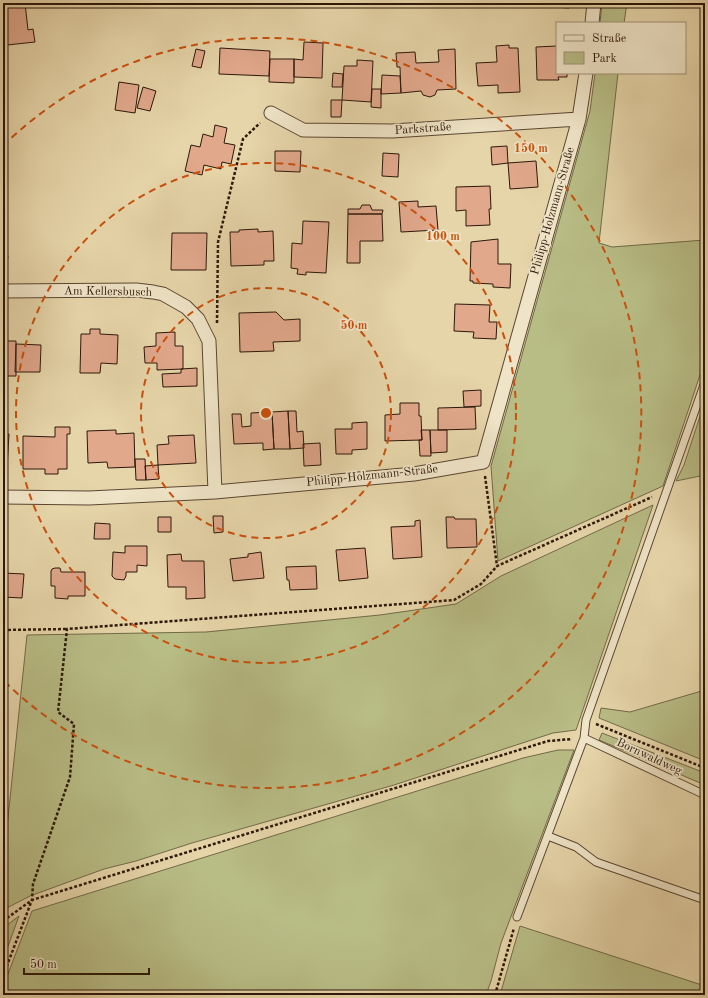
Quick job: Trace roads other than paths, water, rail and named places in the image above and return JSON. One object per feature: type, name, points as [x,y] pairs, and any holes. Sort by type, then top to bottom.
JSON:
[{"type":"street","points":[[592,22],[594,3]]},
{"type":"street","name":"Philipp-Holzmann-Straße","points":[[3,497],[89,498],[215,492],[414,474],[483,462],[579,118],[586,74]]},
{"type":"street","name":"Parkstraße","points":[[271,113],[303,130],[392,131],[579,118]]},
{"type":"street","name":"Am Kellersbusch","points":[[3,291],[136,290],[163,294],[186,307],[198,319],[209,341],[215,492]]},
{"type":"lane","points":[[517,917],[584,738],[586,720],[705,382]]},
{"type":"lane","name":"Bornwaldweg","points":[[584,738],[705,795]]},
{"type":"lane","points":[[548,836],[576,847],[596,862],[705,900]]}]
